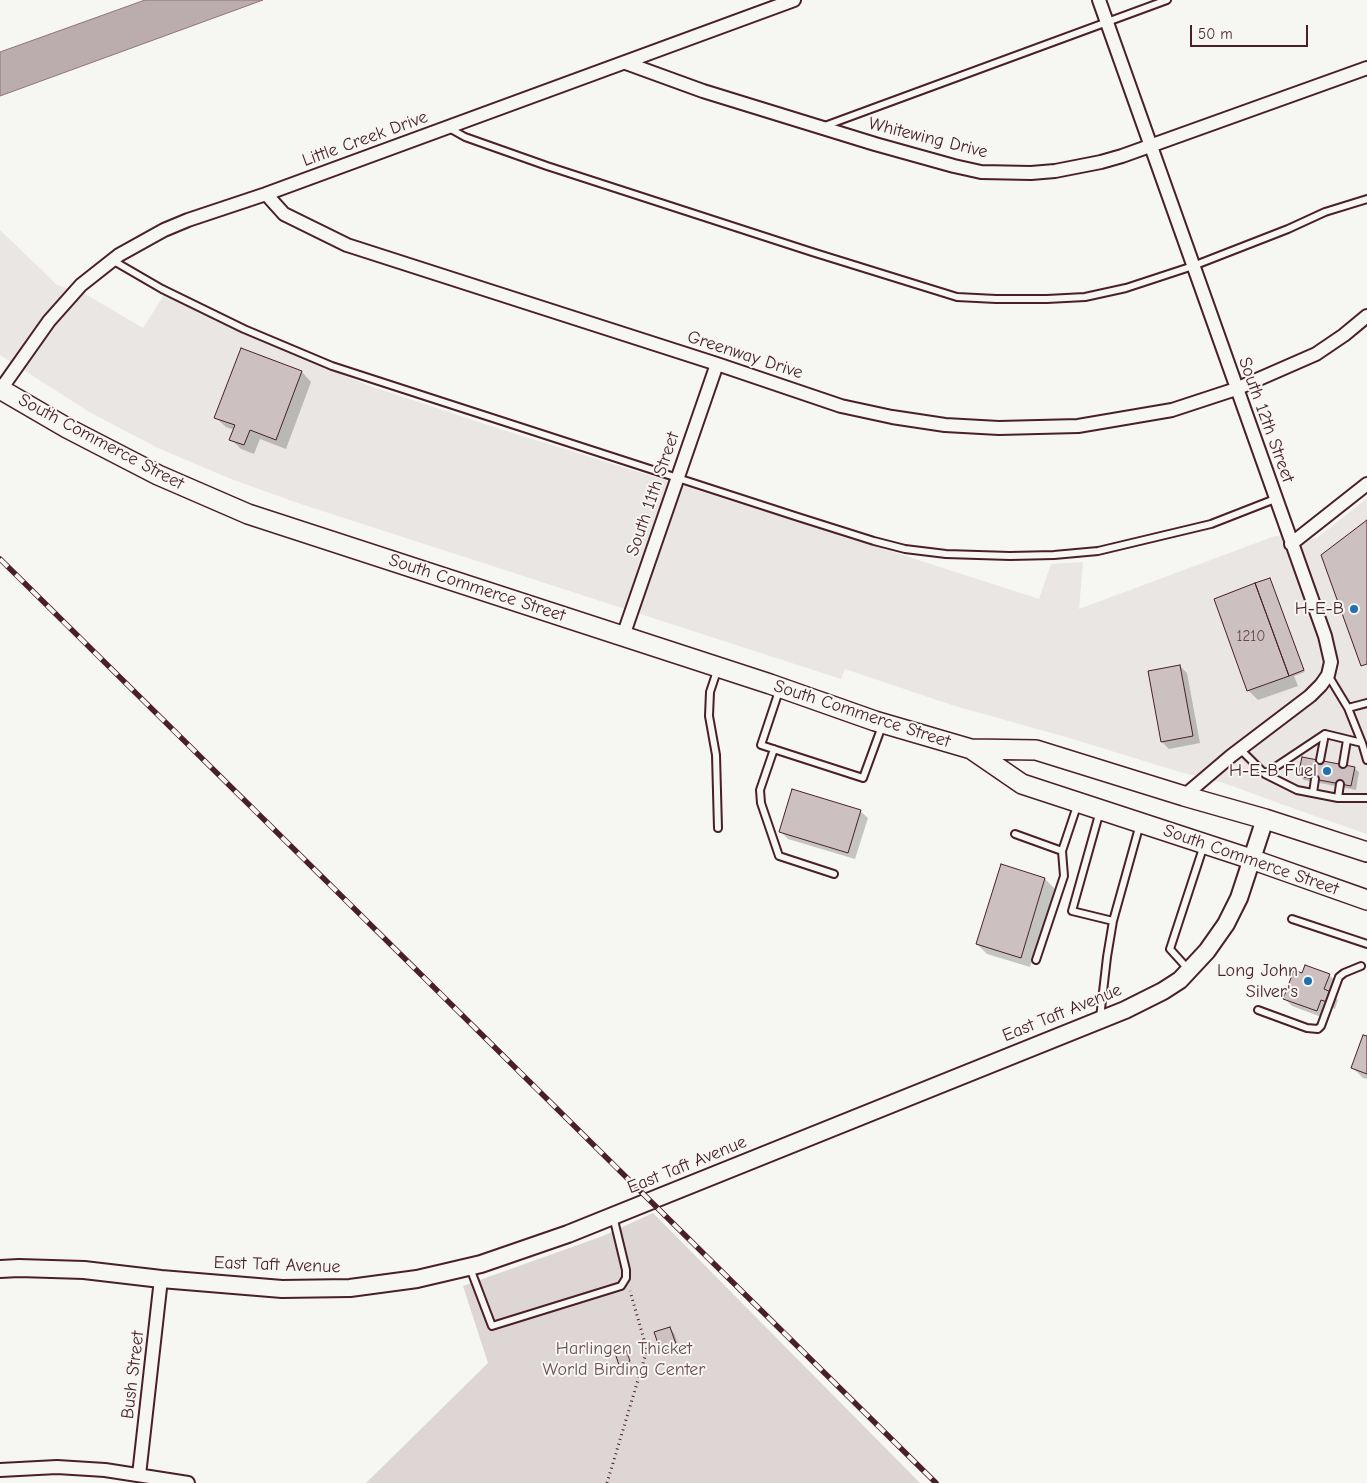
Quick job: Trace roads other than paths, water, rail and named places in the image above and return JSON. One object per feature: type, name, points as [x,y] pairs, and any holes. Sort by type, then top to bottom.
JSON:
[{"type":"main road","name":"South Commerce Street","points":[[0,389],[67,428],[158,475],[248,514],[780,687],[883,723],[971,749],[1036,750],[1367,852]]},
{"type":"main road","name":"South Commerce Street","points":[[971,749],[1022,784],[1141,822],[1367,900]]},
{"type":"street","name":"Little Creek Drive","points":[[0,389],[50,321],[81,286],[112,260],[164,230],[448,128],[794,0]]},
{"type":"street","name":"South 12th Street","points":[[1099,0],[1329,649],[1331,662],[1328,675]]},
{"type":"street","name":"Whitewing Drive","points":[[626,63],[704,91],[954,166],[982,172],[1031,173],[1055,171],[1101,162],[1367,68]]},
{"type":"street","name":"Greenway Drive","points":[[266,194],[284,214],[347,245],[717,364],[841,406],[892,417],[945,425],[999,428],[1088,424],[1172,410],[1236,389],[1316,354],[1367,316]]},
{"type":"street","name":"South 11th Street","points":[[623,636],[676,478],[717,364]]},
{"type":"street","points":[[1291,544],[1367,484]]},
{"type":"street","points":[[1184,796],[1240,749],[1310,696],[1328,675]]},
{"type":"street","name":"East Taft Avenue","points":[[0,1269],[84,1270],[161,1279],[282,1289],[350,1288],[417,1279],[470,1267],[568,1234],[1125,1010],[1163,991],[1180,980],[1208,951],[1226,924],[1239,898],[1265,819]]},
{"type":"street","name":"Bush Street","points":[[139,1475],[161,1279]]},
{"type":"street","points":[[0,1470],[57,1467],[105,1470],[188,1483]]},
{"type":"lane","points":[[821,127],[1167,0]]},
{"type":"lane","points":[[448,128],[465,137],[547,166],[957,297],[996,299],[1085,297],[1126,288],[1193,266],[1288,229],[1325,212],[1367,199]]},
{"type":"lane","points":[[112,260],[162,289],[244,329],[332,366],[676,478],[874,541],[905,549],[946,554],[1036,556],[1098,551],[1211,524],[1276,500]]},
{"type":"lane","points":[[718,828],[716,755],[709,716],[710,692],[719,667]]},
{"type":"lane","points":[[1328,675],[1348,708],[1367,760]]},
{"type":"lane","points":[[780,687],[761,745],[864,778],[883,723]]},
{"type":"lane","points":[[1348,708],[1367,703]]},
{"type":"lane","points":[[1265,774],[1324,734],[1362,743]]},
{"type":"lane","points":[[1320,760],[1324,734]]},
{"type":"lane","points":[[1343,764],[1347,740]]},
{"type":"lane","points":[[774,749],[760,790],[761,804],[780,856],[834,874]]},
{"type":"lane","points":[[1240,749],[1265,774],[1297,790],[1338,798],[1367,798]]},
{"type":"lane","points":[[1313,793],[1315,779]]},
{"type":"lane","points":[[1338,798],[1340,784]]},
{"type":"lane","points":[[1036,960],[1064,876],[1062,851],[1078,802]]},
{"type":"lane","points":[[1101,810],[1072,911],[1113,920]]},
{"type":"lane","points":[[1100,1020],[1106,957],[1113,920],[1141,822]]},
{"type":"lane","points":[[1015,834],[1062,851]]},
{"type":"lane","points":[[1189,970],[1170,949],[1205,844]]},
{"type":"lane","points":[[1292,920],[1367,944]]},
{"type":"lane","points":[[1258,1010],[1307,1028],[1318,1029],[1322,1026],[1339,978],[1344,973],[1361,966]]},
{"type":"lane","points":[[470,1267],[492,1326],[621,1286],[626,1278],[626,1270],[613,1216]]},
{"type":"railway","points":[[0,559],[936,1483]]},
{"type":"place","name":"H-E-B","points":[[1354,609]]},
{"type":"place","name":"H-E-B Fuel","points":[[1327,771]]},
{"type":"place","name":"Long John Silver's","points":[[1308,981]]},
{"type":"park label","name":"Harlingen Thicket World Birding Center","points":[[624,1359]]}]
